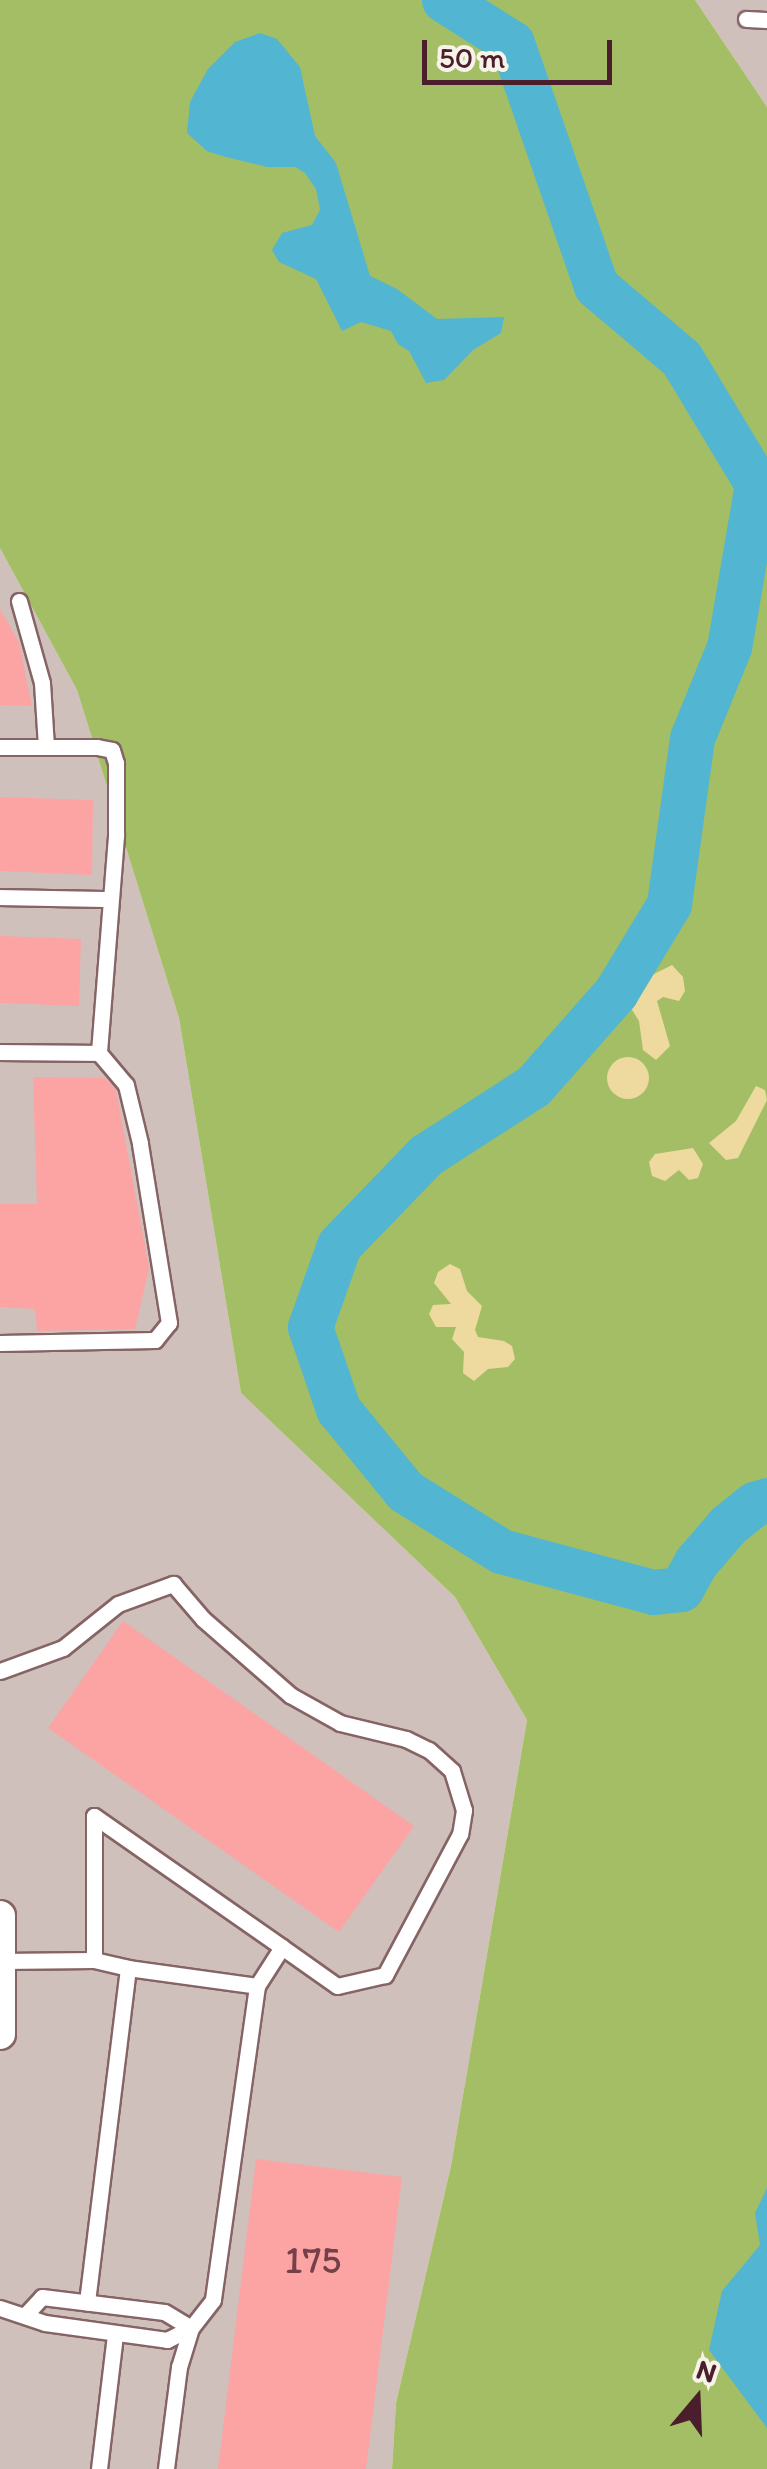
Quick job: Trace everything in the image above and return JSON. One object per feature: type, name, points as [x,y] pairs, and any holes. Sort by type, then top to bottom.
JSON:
[{"type":"street","points":[[0,1916],[0,2034]]},
{"type":"lane","points":[[746,19],[767,20]]},
{"type":"lane","points":[[19,601],[42,683],[46,747]]},
{"type":"lane","points":[[0,747],[112,750],[116,836],[98,1054],[126,1085],[140,1143],[169,1323],[155,1340],[0,1344]]},
{"type":"lane","points":[[0,897],[109,899]]},
{"type":"lane","points":[[0,1052],[98,1054]]},
{"type":"lane","points":[[0,1671],[63,1648],[118,1604],[174,1584],[202,1620],[290,1695],[340,1723],[406,1739],[429,1750],[452,1771],[464,1810],[460,1834],[384,1975],[337,1986],[94,1816],[94,1960]]},
{"type":"lane","points":[[166,2469],[179,2367],[191,2328],[214,2300],[257,1986],[282,1948]]},
{"type":"lane","points":[[0,1962],[94,1960],[257,1986]]},
{"type":"lane","points":[[87,2302],[128,1968]]},
{"type":"lane","points":[[26,2314],[42,2297],[164,2312],[191,2328]]},
{"type":"lane","points":[[0,2308],[44,2323],[167,2340],[191,2328]]},
{"type":"lane","points":[[99,2469],[115,2334]]},
{"type":"shaded area","points":[[695,0],[767,0],[767,107]]},
{"type":"shaded area","points":[[0,548],[77,690],[179,1018],[241,1393],[455,1597],[527,1720],[451,2166],[396,2403],[392,2469],[0,2469]]},
{"type":"green space","points":[[0,0],[695,0],[767,107],[767,2469],[392,2469],[396,2403],[451,2166],[527,1720],[455,1597],[241,1393],[179,1018],[77,690],[0,548]]},
{"type":"sand","points":[[672,965],[683,977],[685,991],[679,1001],[663,997],[657,1001],[670,1046],[656,1060],[643,1050],[639,1021],[629,1005],[629,996],[652,975]]},
{"type":"sand","points":[[628,1057],[643,1063],[649,1078],[643,1093],[628,1099],[613,1093],[607,1078],[613,1063]]},
{"type":"sand","points":[[756,1086],[765,1090],[767,1100],[738,1158],[726,1160],[709,1143],[736,1121]]},
{"type":"sand","points":[[693,1148],[703,1164],[698,1178],[689,1180],[679,1170],[665,1181],[652,1176],[649,1162],[655,1154]]},
{"type":"sand","points":[[450,1264],[460,1269],[467,1291],[482,1306],[475,1330],[478,1337],[504,1341],[512,1346],[515,1359],[508,1367],[488,1369],[474,1381],[463,1373],[464,1352],[452,1339],[456,1327],[436,1327],[429,1314],[433,1305],[451,1304],[434,1283],[438,1272]]},
{"type":"water","points":[[260,33],[277,39],[300,67],[315,136],[336,163],[370,276],[397,289],[437,319],[504,317],[501,333],[473,350],[444,380],[426,383],[409,351],[398,344],[391,331],[361,322],[342,331],[316,279],[279,262],[272,250],[282,233],[312,225],[320,210],[316,189],[305,173],[295,167],[267,167],[207,151],[187,133],[190,102],[208,69],[235,42]]},
{"type":"water","points":[[767,2188],[767,2428],[709,2350],[722,2291],[760,2245],[755,2213]]},
{"type":"building","points":[[0,609],[19,642],[32,706],[0,705]]},
{"type":"building","points":[[0,797],[93,800],[92,875],[0,871]]},
{"type":"building","points":[[0,936],[81,939],[79,1006],[0,1003]]},
{"type":"building","points":[[33,1077],[105,1078],[116,1090],[149,1268],[135,1329],[37,1331],[35,1309],[0,1307],[0,1204],[37,1204]]},
{"type":"building","points":[[123,1621],[414,1826],[339,1932],[48,1728]]},
{"type":"building","points":[[256,2159],[402,2177],[366,2469],[218,2469]]},
{"type":"waterway","points":[[444,0],[512,43],[596,286],[681,358],[757,484],[729,647],[692,738],[669,904],[616,992],[533,1086],[426,1155],[339,1245],[310,1327],[338,1409],[405,1491],[501,1551],[653,1592],[681,1589],[696,1562],[728,1525],[754,1504],[767,1500]]}]
